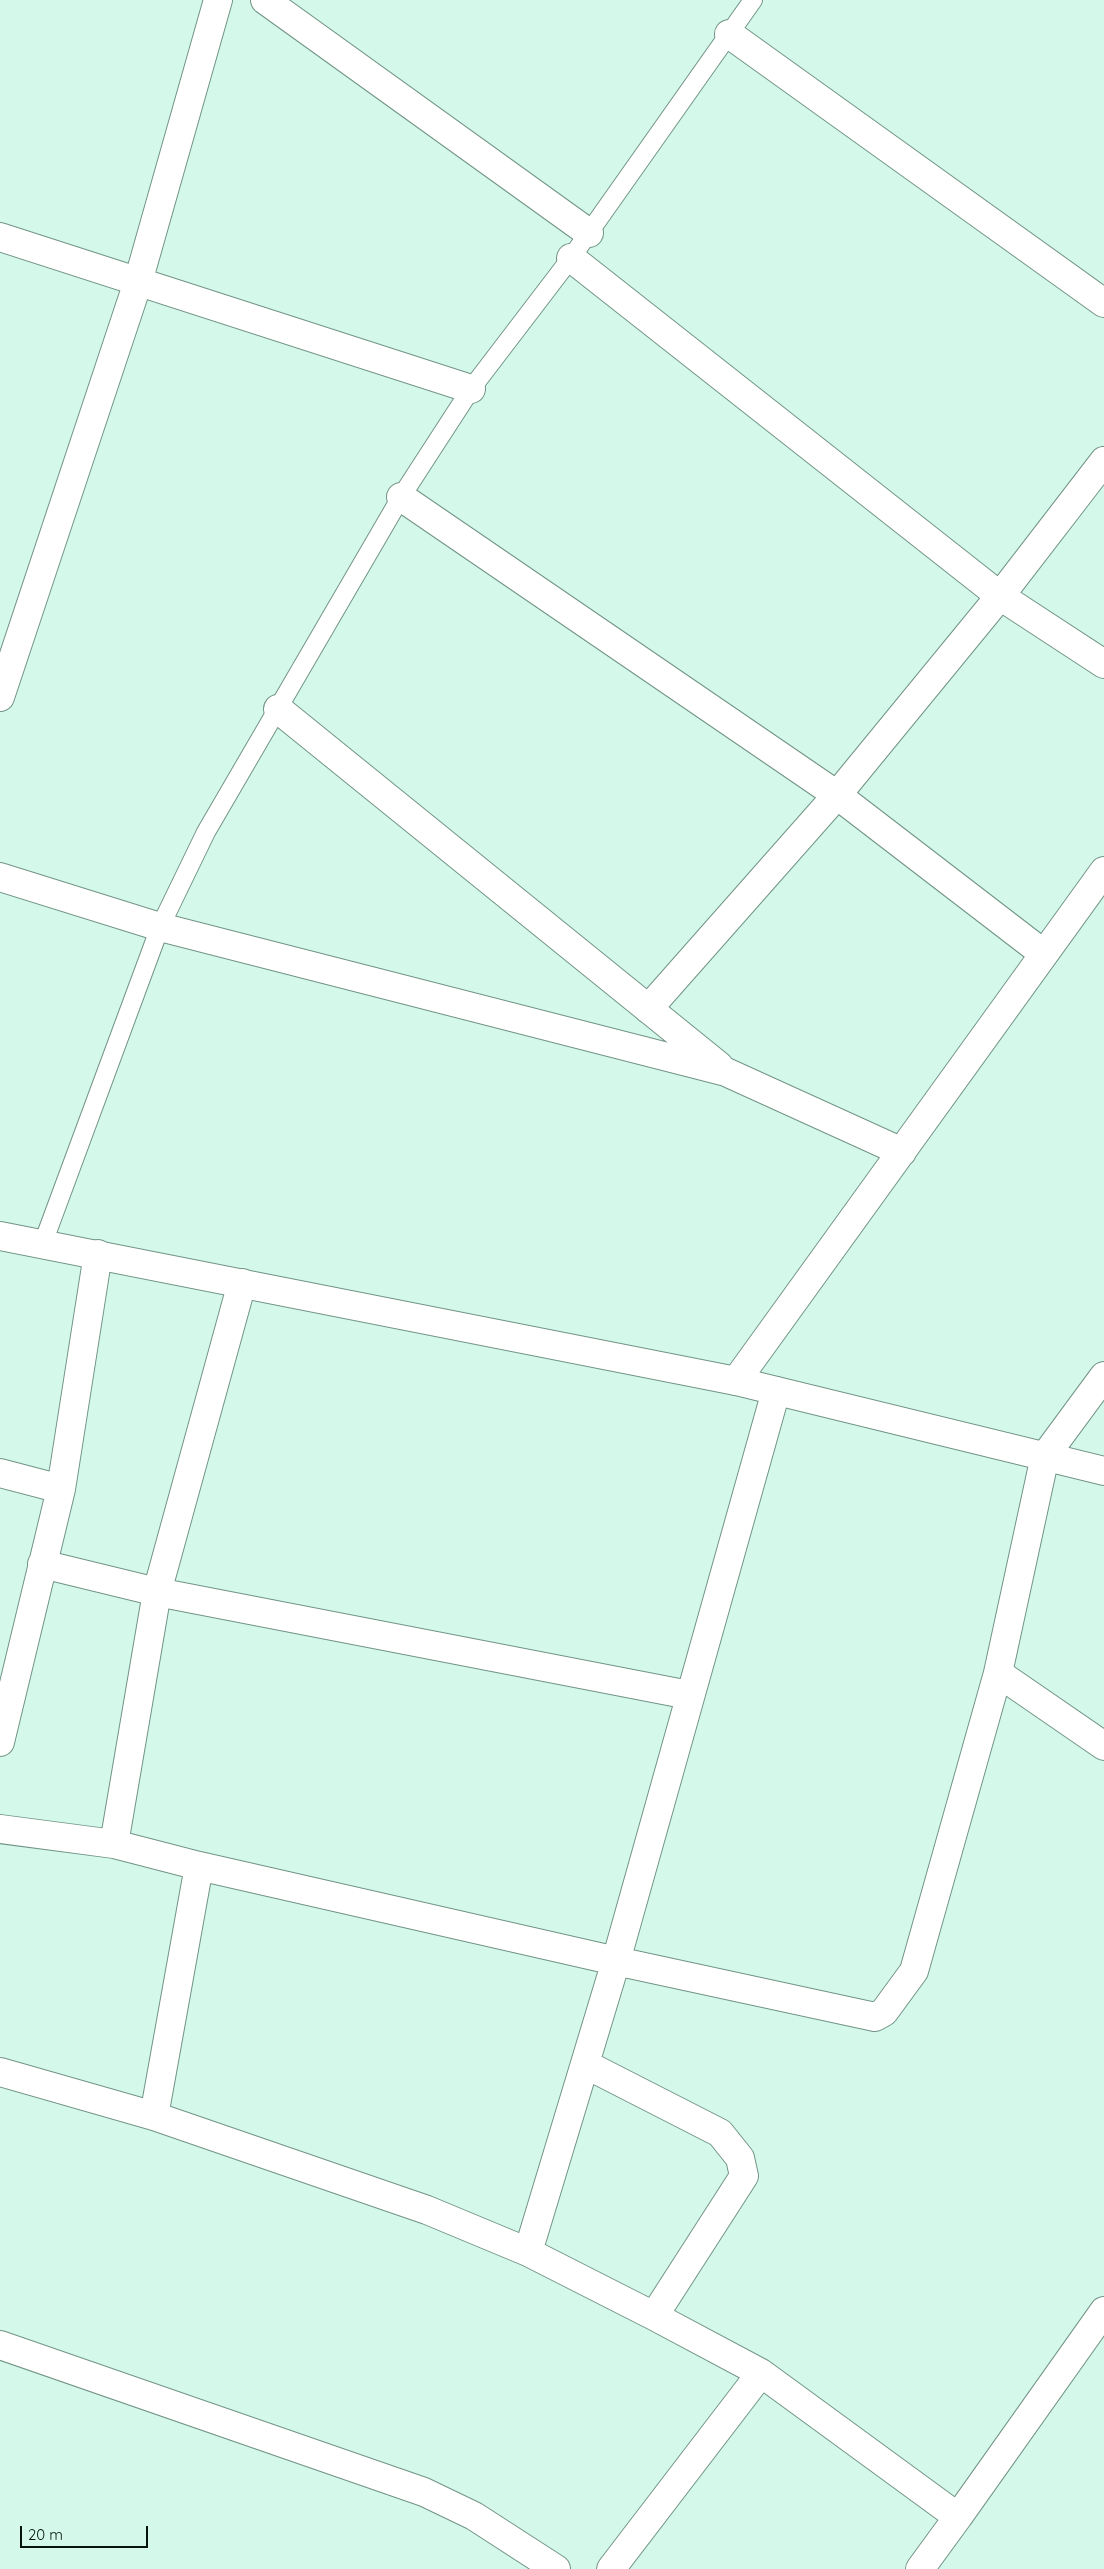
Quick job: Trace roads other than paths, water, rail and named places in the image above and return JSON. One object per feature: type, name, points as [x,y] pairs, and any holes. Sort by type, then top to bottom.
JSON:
[{"type":"street","points":[[0,697],[138,282],[218,0]]},
{"type":"street","points":[[265,0],[589,233]]},
{"type":"street","points":[[729,34],[1104,303]]},
{"type":"street","points":[[0,237],[471,389]]},
{"type":"street","points":[[571,258],[1000,596],[1104,664]]},
{"type":"street","points":[[648,1009],[837,795],[1000,596],[1104,461]]},
{"type":"street","points":[[401,497],[837,795],[1044,954]]},
{"type":"street","points":[[278,709],[726,1072]]},
{"type":"street","points":[[736,1381],[1104,871]]},
{"type":"street","points":[[0,877],[160,927],[726,1072],[902,1152]]},
{"type":"street","points":[[0,1236],[736,1381],[1104,1471]]},
{"type":"street","points":[[0,1742],[61,1490],[98,1254]]},
{"type":"street","points":[[114,1844],[157,1592],[242,1283]]},
{"type":"street","points":[[0,1829],[114,1844],[199,1866],[616,1961],[875,2017],[884,2012],[914,1971],[998,1673],[1045,1456],[1104,1376]]},
{"type":"street","points":[[528,2252],[616,1961],[689,1695],[776,1391]]},
{"type":"street","points":[[0,1474],[61,1490]]},
{"type":"street","points":[[42,1564],[157,1592],[689,1695]]},
{"type":"street","points":[[998,1673],[1104,1746]]},
{"type":"street","points":[[154,2116],[199,1866]]},
{"type":"street","points":[[585,2064],[720,2133],[740,2158],[744,2176],[654,2316]]},
{"type":"street","points":[[0,2072],[154,2116],[428,2210],[528,2252],[761,2373],[958,2517]]},
{"type":"street","points":[[920,2569],[1104,2311]]},
{"type":"street","points":[[0,2345],[424,2492],[474,2516],[556,2569]]},
{"type":"street","points":[[611,2569],[761,2373]]},
{"type":"lane","points":[[43,1243],[160,927],[206,832],[401,497],[471,389],[571,258],[753,0]]}]
